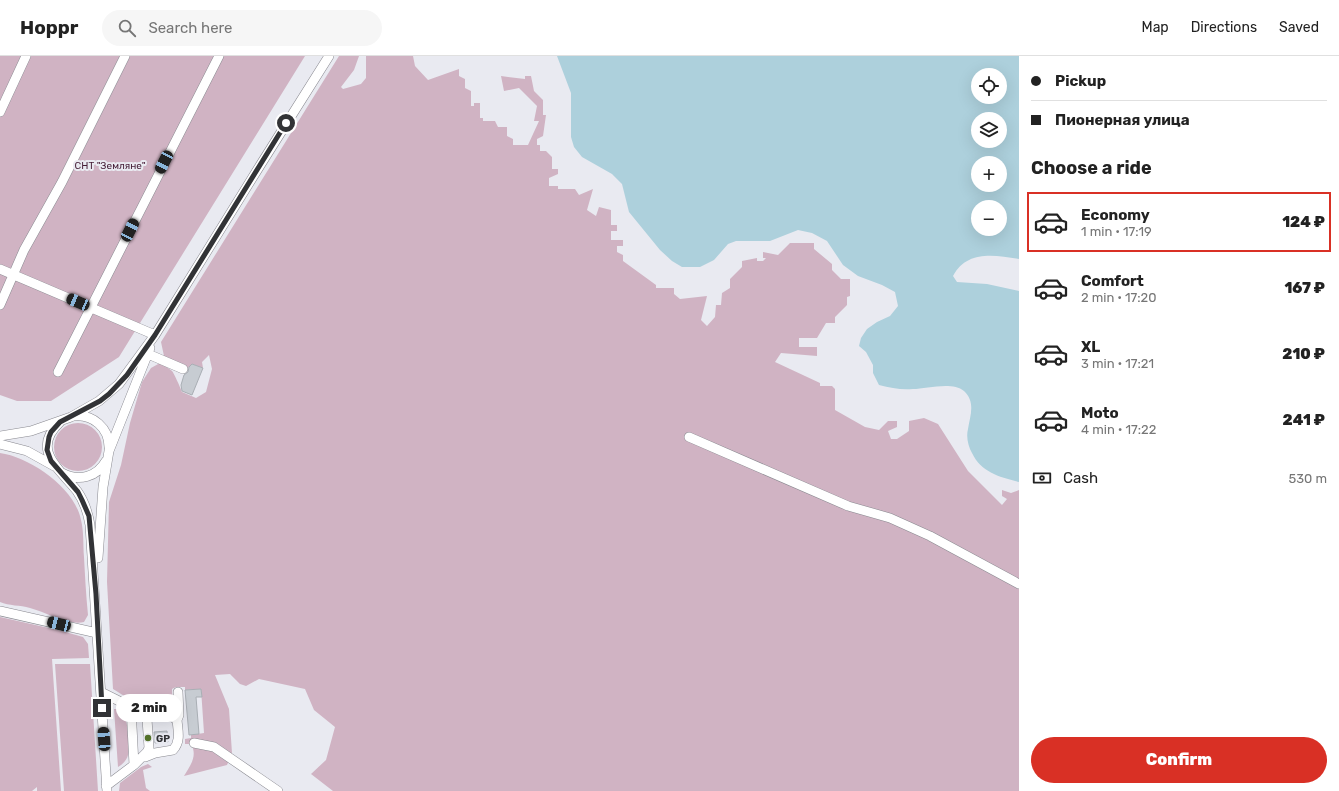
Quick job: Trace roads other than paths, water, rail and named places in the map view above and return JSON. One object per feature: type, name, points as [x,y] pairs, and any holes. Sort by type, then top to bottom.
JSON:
[{"type":"street","points":[[0,112],[26,56]]},
{"type":"street","points":[[0,305],[24,250],[62,182],[125,56]]},
{"type":"street","points":[[58,372],[219,56]]},
{"type":"street","points":[[107,789],[96,594],[89,516],[78,492],[56,468],[49,456],[48,443],[51,432],[55,426],[95,404],[109,394],[127,375],[155,335],[260,164],[330,56]]},
{"type":"street","points":[[0,269],[155,335]]},
{"type":"street","points":[[0,444],[26,451],[72,477],[87,477],[100,469],[109,453],[128,400],[155,335]]},
{"type":"street","points":[[148,354],[183,370]]},
{"type":"street","points":[[0,436],[32,432],[68,418],[89,418],[99,424],[106,433],[109,453],[101,504],[96,594]]},
{"type":"street","points":[[689,438],[848,506],[890,518],[930,536],[1019,584]]},
{"type":"street","points":[[0,611],[97,633]]},
{"type":"street","points":[[101,692],[143,713],[177,720]]},
{"type":"street","points":[[107,789],[144,757],[155,753],[174,750],[178,745],[177,720],[180,715],[178,692]]},
{"type":"street","points":[[131,707],[134,765]]},
{"type":"street","points":[[143,713],[147,719],[149,748],[144,757]]},
{"type":"street","points":[[194,743],[214,747],[278,791]]},
{"type":"water","points":[[557,56],[1019,56],[1019,259],[1000,256],[982,256],[973,258],[959,268],[953,276],[957,282],[987,284],[1019,291],[1019,482],[991,473],[980,465],[976,459],[968,441],[967,432],[971,414],[971,404],[968,395],[964,391],[953,386],[904,389],[879,385],[873,373],[873,365],[866,352],[859,346],[861,338],[867,329],[890,316],[898,306],[895,292],[882,285],[858,276],[843,265],[827,241],[812,233],[798,230],[770,241],[736,241],[728,244],[714,260],[700,267],[682,267],[672,261],[660,250],[629,212],[622,184],[612,174],[582,157],[574,147],[571,137],[571,93]]},
{"type":"place","name":"GP","points":[[148,738]]},
{"type":"park label","name":"СНТ \"Земляне\"","points":[[110,165]]}]
